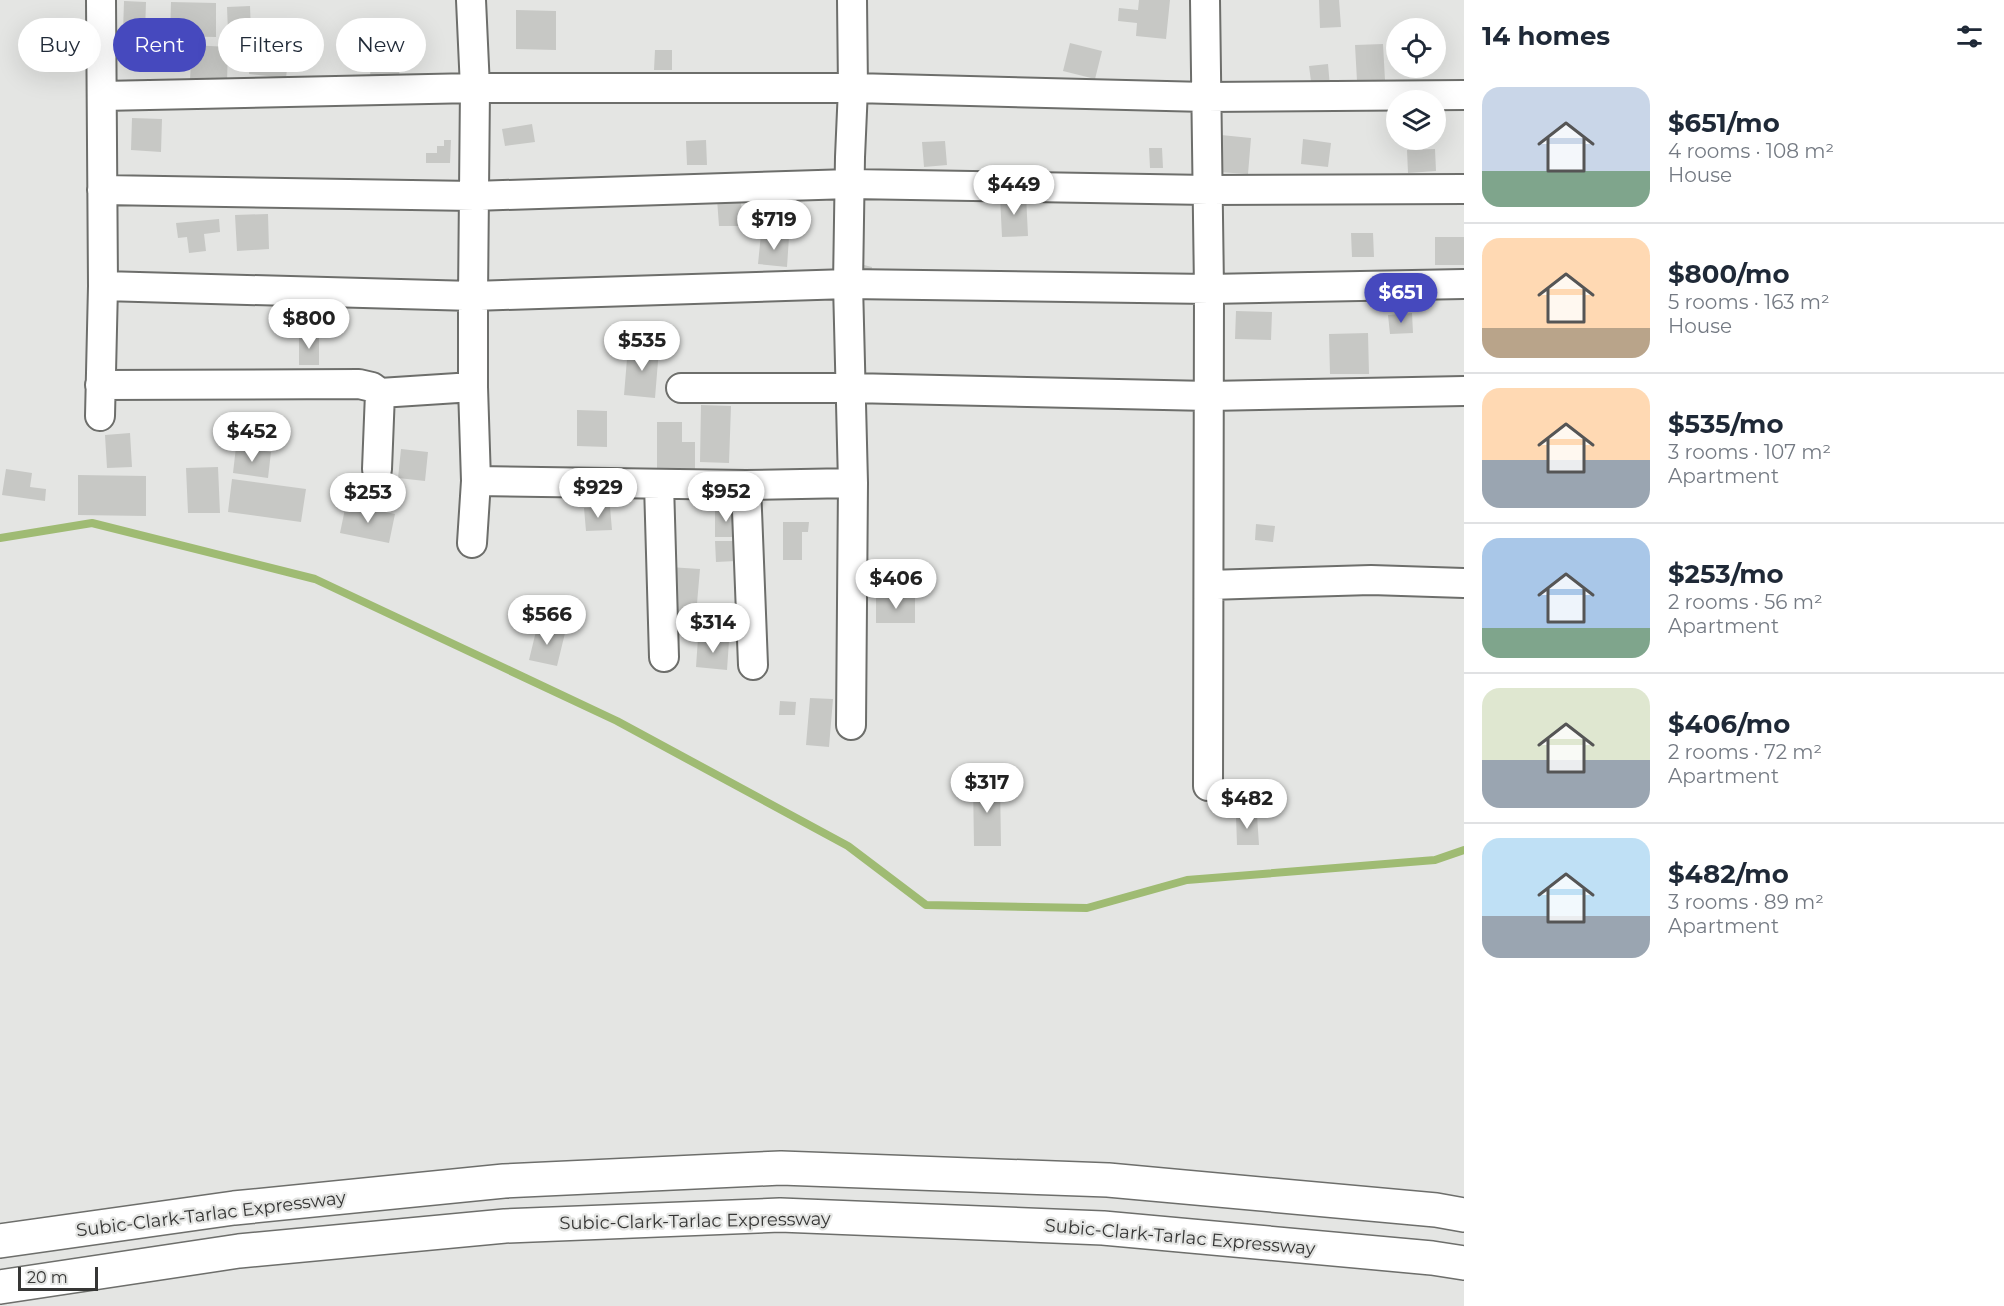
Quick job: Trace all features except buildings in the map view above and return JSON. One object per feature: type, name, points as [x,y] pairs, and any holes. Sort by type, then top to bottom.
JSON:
[{"type":"highway","name":"Subic-Clark-Tarlac Expressway","points":[[0,1241],[234,1208],[504,1181],[781,1168],[1108,1180],[1425,1209],[1464,1215]]},
{"type":"highway","name":"Subic-Clark-Tarlac Expressway","points":[[0,1287],[239,1251],[482,1228],[780,1215],[1103,1228],[1432,1258],[1464,1263]]},
{"type":"street","points":[[100,416],[103,286],[101,0]]},
{"type":"street","points":[[471,0],[475,88],[473,387],[476,481],[472,543]]},
{"type":"street","points":[[851,725],[853,483],[848,284],[853,88],[852,0]]},
{"type":"street","points":[[1205,0],[1209,289],[1208,786]]},
{"type":"street","points":[[102,96],[475,88],[853,88],[1206,97],[1464,95]]},
{"type":"street","points":[[102,190],[474,196],[850,184],[1208,190],[1464,189]]},
{"type":"street","points":[[103,286],[473,296],[848,284],[1209,289],[1464,284]]},
{"type":"street","points":[[100,385],[359,384],[372,387],[380,393],[473,387]]},
{"type":"street","points":[[681,388],[850,388],[1209,396],[1464,391]]},
{"type":"street","points":[[377,469],[380,393]]},
{"type":"street","points":[[476,481],[746,485],[853,483]]},
{"type":"street","points":[[659,484],[664,657]]},
{"type":"street","points":[[746,485],[753,665]]},
{"type":"street","points":[[1209,585],[1371,580],[1464,583]]},
{"type":"waterway","points":[[0,538],[92,523],[315,579],[617,721],[848,846],[926,905],[1087,908],[1187,880],[1435,860],[1464,850]]}]
